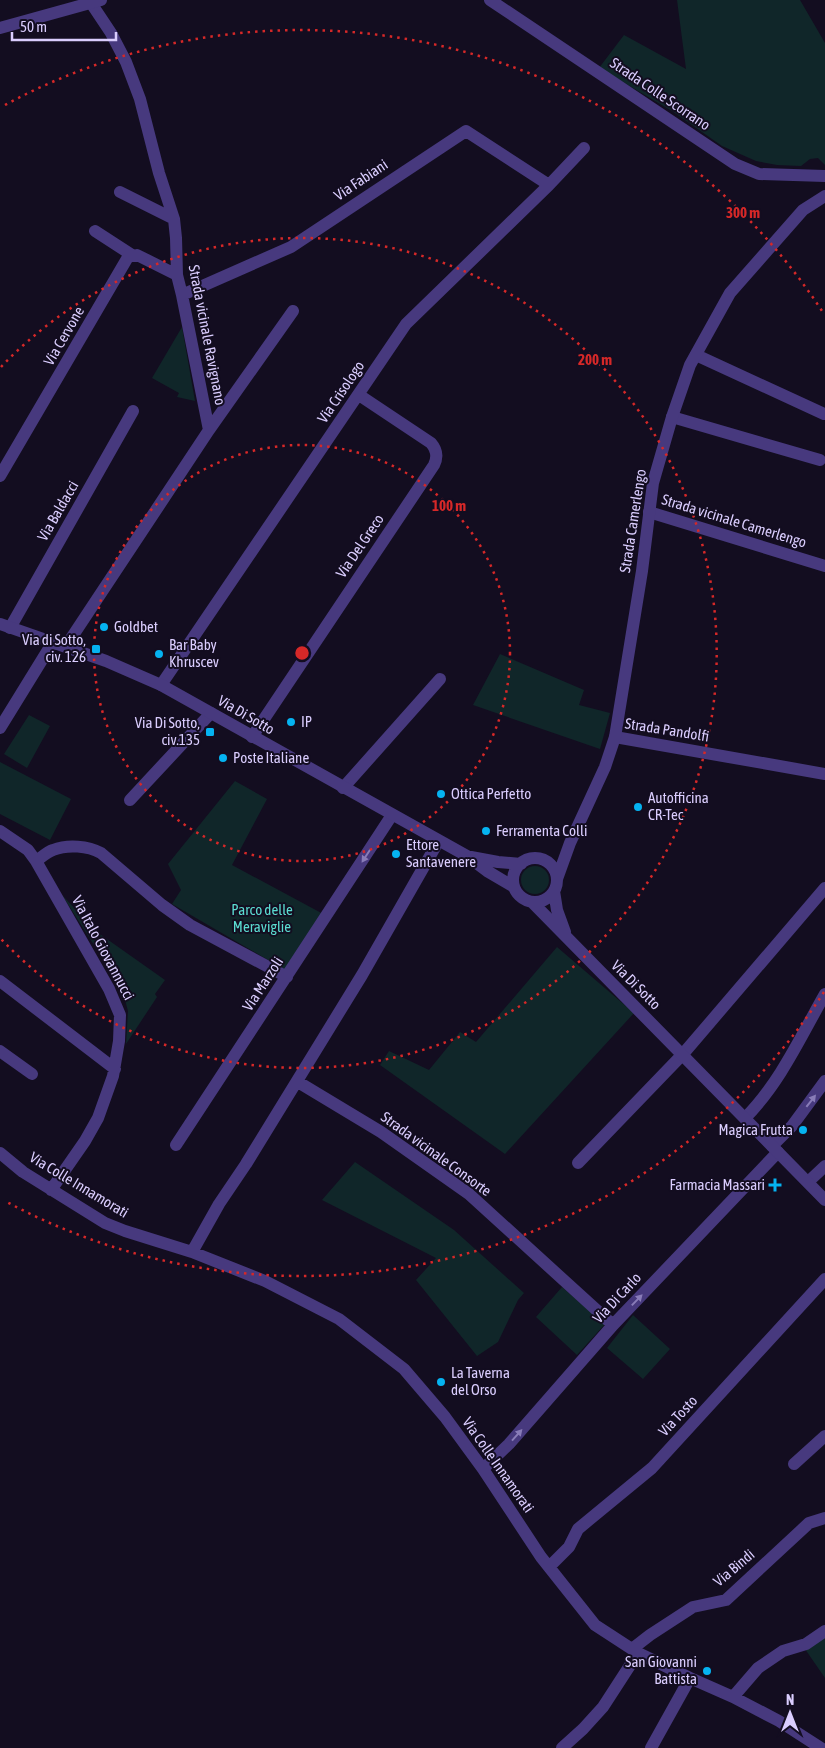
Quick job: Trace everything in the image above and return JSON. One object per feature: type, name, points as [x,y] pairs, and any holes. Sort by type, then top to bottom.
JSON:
[{"type":"street","points":[[0,28],[96,1]]},
{"type":"street","name":"Strada vicinale Ravignano","points":[[96,1],[126,62],[140,99],[159,173],[174,219],[177,275],[209,430]]},
{"type":"street","name":"Strada Colle Scorrano","points":[[496,2],[735,164],[759,174],[825,176]]},
{"type":"street","name":"Via Fabiani","points":[[182,295],[291,247],[466,130],[550,185]]},
{"type":"street","name":"Via Crisologo","points":[[161,685],[406,324],[550,185],[584,148]]},
{"type":"street","points":[[120,192],[174,219]]},
{"type":"street","name":"Strada Camerlengo","points":[[616,737],[653,483],[690,364],[730,293],[803,210],[825,196]]},
{"type":"street","points":[[95,231],[132,255],[177,275]]},
{"type":"street","name":"Via Cervone","points":[[0,476],[128,257],[132,255]]},
{"type":"street","points":[[66,646],[209,430],[293,311]]},
{"type":"street","points":[[696,355],[824,414]]},
{"type":"street","name":"Via Del Greco","points":[[252,736],[434,465],[436,459],[436,453],[431,443],[359,395]]},
{"type":"street","name":"Via Baldacci","points":[[5,626],[134,411]]},
{"type":"street","points":[[672,417],[820,460]]},
{"type":"street","name":"Strada vicinale Camerlengo","points":[[649,512],[825,566]]},
{"type":"street","name":"Via Di Sotto","points":[[5,626],[106,661],[161,685],[466,856],[514,887]]},
{"type":"street","points":[[0,728],[53,642]]},
{"type":"street","points":[[343,788],[440,679]]},
{"type":"street","points":[[130,800],[211,713]]},
{"type":"street","name":"Strada Pandolfi","points":[[556,885],[570,843],[605,767],[616,737],[825,774]]},
{"type":"street","name":"Via Marzoli","points":[[176,1145],[392,815]]},
{"type":"street","name":"Via Italo Giovannucci","points":[[0,831],[28,850],[36,861],[116,1002],[120,1015],[120,1029],[114,1069],[98,1118],[85,1141],[51,1190]]},
{"type":"street","points":[[192,1252],[219,1204],[298,1082],[438,842]]},
{"type":"street","points":[[540,859],[554,855],[570,843]]},
{"type":"street","points":[[36,861],[54,849],[84,847],[93,849],[101,853],[162,905],[190,925],[287,977]]},
{"type":"street","name":"Via Di Sotto","points":[[466,856],[521,864]]},
{"type":"street","points":[[533,858],[540,859],[552,866],[556,885],[545,900],[532,902],[521,897],[514,887],[514,874],[521,864],[533,858]]},
{"type":"street","name":"Via Di Sotto","points":[[556,885],[559,918],[567,939]]},
{"type":"street","points":[[578,1162],[682,1054],[825,888]]},
{"type":"street","name":"Via Di Sotto","points":[[532,902],[825,1200]]},
{"type":"street","points":[[0,981],[114,1069]]},
{"type":"street","points":[[745,1118],[760,1102],[788,1060],[825,994]]},
{"type":"street","points":[[0,1051],[32,1074]]},
{"type":"street","points":[[775,1149],[825,1081]]},
{"type":"street","name":"Strada vicinale Consorte","points":[[298,1082],[381,1132],[469,1194],[613,1325]]},
{"type":"street","name":"Via Di Carlo","points":[[483,1469],[509,1444],[613,1325],[775,1149]]},
{"type":"street","name":"Via Colle Innamorati","points":[[0,1153],[23,1172],[105,1223],[125,1232],[192,1252],[265,1281],[339,1319],[404,1369],[445,1418],[483,1469],[549,1567],[595,1625],[635,1651],[733,1697],[779,1721],[821,1748]]},
{"type":"street","points":[[808,1182],[825,1166]]},
{"type":"street","name":"Via Tosto","points":[[549,1567],[569,1547],[578,1529],[652,1468],[825,1279]]},
{"type":"street","points":[[794,1464],[825,1436]]},
{"type":"street","name":"Via Bindi","points":[[562,1748],[583,1729],[602,1706],[635,1651],[650,1635],[694,1607],[726,1600],[809,1523],[825,1518]]},
{"type":"street","points":[[733,1697],[758,1668],[766,1662],[783,1651],[806,1644],[825,1631]]},
{"type":"street","points":[[651,1748],[690,1678]]},
{"type":"green space","points":[[677,0],[800,0],[825,43],[825,165],[818,158],[810,159],[801,166],[777,165],[756,161],[722,146],[672,111],[599,68],[624,35],[686,69]]},
{"type":"green space","points":[[182,327],[195,401],[177,397],[179,393],[152,378]]},
{"type":"green space","points":[[500,654],[584,690],[579,705],[610,713],[600,749],[473,705]]},
{"type":"green space","points":[[29,715],[50,726],[27,768],[4,754]]},
{"type":"green space","points":[[0,762],[71,799],[50,840],[0,814]]},
{"type":"green space","name":"Parco delle Meraviglie","points":[[235,781],[267,799],[232,865],[325,915],[287,971],[172,904],[181,890],[168,864]]},
{"type":"green space","points":[[535,866],[545,870],[549,880],[545,890],[535,894],[525,890],[521,880],[525,870]]},
{"type":"green space","points":[[62,895],[97,932],[165,980],[155,994],[157,997],[126,1044],[128,1011],[122,989]]},
{"type":"green space","points":[[557,947],[634,1013],[505,1154],[380,1065],[389,1051],[429,1070],[460,1032],[476,1042]]},
{"type":"green space","points":[[355,1162],[454,1230],[524,1293],[518,1300],[498,1342],[477,1356],[416,1280],[436,1258],[322,1200]]},
{"type":"green space","points":[[562,1287],[605,1324],[577,1355],[536,1317]]},
{"type":"green space","points":[[633,1315],[670,1349],[643,1379],[607,1348]]},
{"type":"green space","points":[[825,1635],[825,1678],[805,1649]]},
{"type":"place","name":"Goldbet","points":[[104,627]]},
{"type":"place","name":"Via di Sotto, civ. 126","points":[[96,649]]},
{"type":"place","name":"Bar Baby Khruscev","points":[[159,654]]},
{"type":"place","name":"IP","points":[[291,722]]},
{"type":"place","name":"Via Di Sotto, civ.135","points":[[210,732]]},
{"type":"place","name":"Poste Italiane","points":[[223,758]]},
{"type":"place","name":"Ottica Perfetto","points":[[441,794]]},
{"type":"place","name":"Autofficina CR-Tec","points":[[638,807]]},
{"type":"place","name":"Ferramenta Colli","points":[[486,831]]},
{"type":"place","name":"Ettore Santavenere","points":[[396,854]]},
{"type":"place","name":"Magica Frutta","points":[[803,1130]]},
{"type":"place","name":"Farmacia Massari","points":[[775,1185]]},
{"type":"place","name":"La Taverna del Orso","points":[[441,1382]]},
{"type":"place","name":"San Giovanni Battista","points":[[707,1671]]}]
